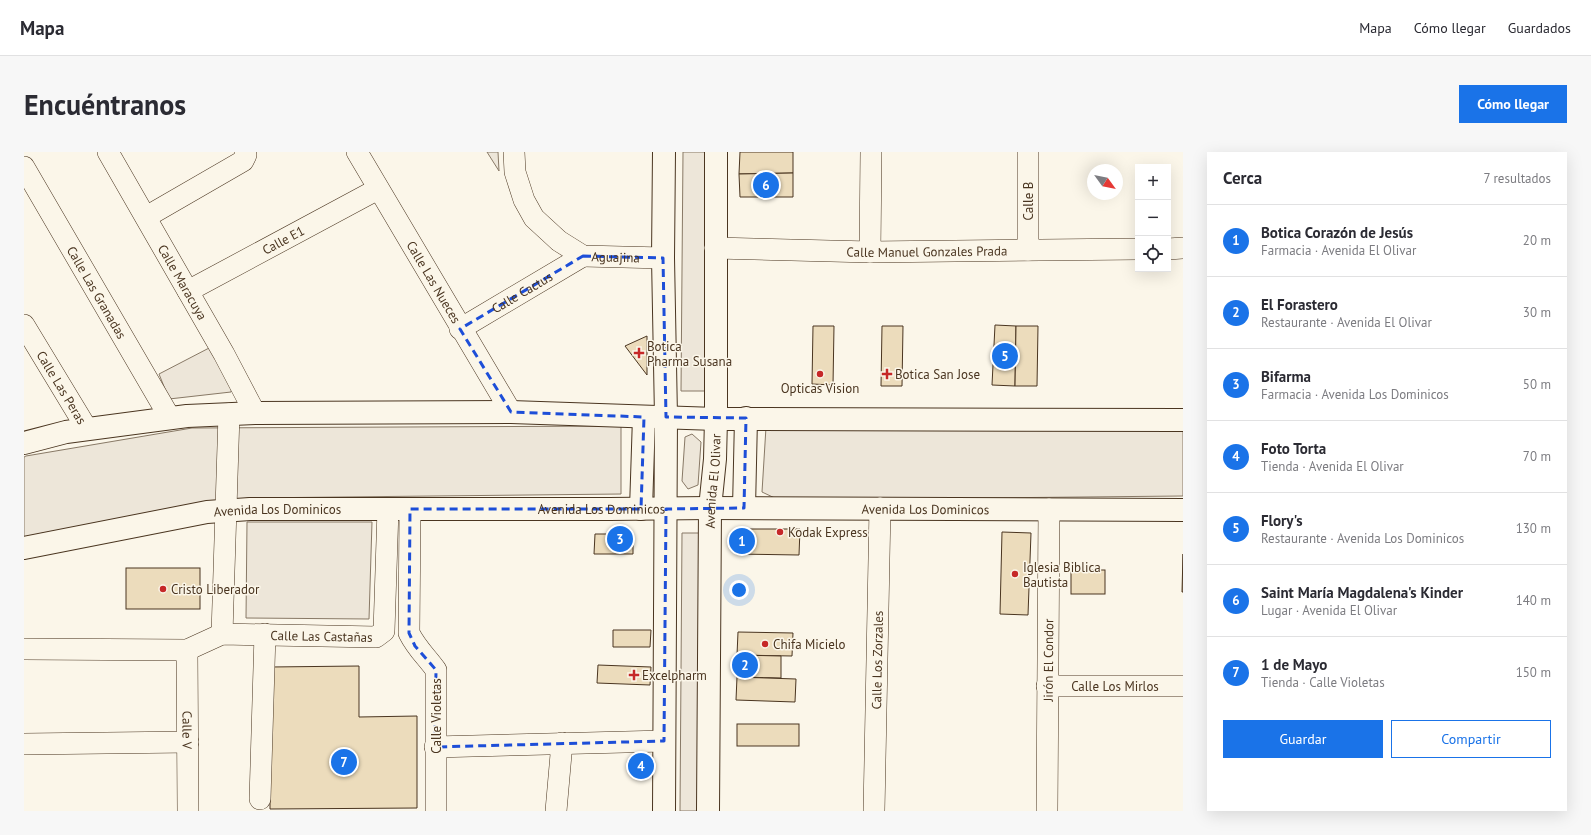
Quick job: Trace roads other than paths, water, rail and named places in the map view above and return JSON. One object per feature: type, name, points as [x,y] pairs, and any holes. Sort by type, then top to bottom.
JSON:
[{"type":"main road","points":[[664,152],[663,258],[666,417],[664,811]]},
{"type":"main road","name":"Avenida El Olivar","points":[[708,811],[710,508],[715,459],[716,419],[716,152]]},
{"type":"main road","points":[[24,443],[66,432],[170,418],[254,413],[511,412],[716,419],[1183,420]]},
{"type":"main road","points":[[641,509],[644,417]]},
{"type":"main road","points":[[744,508],[746,418]]},
{"type":"main road","name":"Avenida Los Dominicos","points":[[24,548],[207,512],[226,510],[710,508],[1183,510]]},
{"type":"street","name":"Calle Maracuya","points":[[108,152],[224,354],[254,413]]},
{"type":"street","points":[[146,217],[243,161],[246,155],[245,152]]},
{"type":"street","name":"Calle Las Nueces","points":[[357,152],[460,329],[511,412]]},
{"type":"street","name":"Aguajina","points":[[514,152],[515,172],[524,200],[534,218],[559,241],[583,256],[663,258]]},
{"type":"street","points":[[870,252],[871,152]]},
{"type":"street","name":"Calle B","points":[[1028,152],[1028,250]]},
{"type":"street","name":"Calle Las Granadas","points":[[24,167],[170,418]]},
{"type":"street","name":"Calle E1","points":[[188,291],[378,189]]},
{"type":"street","name":"Calle Manuel Gonzales Prada","points":[[715,248],[870,252],[1135,249]]},
{"type":"street","points":[[1171,248],[1183,248]]},
{"type":"street","name":"Calle Cactus","points":[[460,329],[583,256]]},
{"type":"street","name":"Calle Las Peras","points":[[24,325],[87,430]]},
{"type":"street","points":[[222,634],[229,414]]},
{"type":"street","name":"Calle Los Zorzales","points":[[874,811],[880,508]]},
{"type":"street","name":"Calle Las Castañas","points":[[187,650],[222,634],[376,637],[384,631],[388,509]]},
{"type":"street","name":"Calle Violetas","points":[[410,509],[409,633],[415,646],[428,659],[436,670],[436,811]]},
{"type":"street","name":"Jirón El Condor","points":[[1047,811],[1047,686],[1050,509]]},
{"type":"street","points":[[260,799],[265,634]]},
{"type":"street","points":[[24,649],[187,650]]},
{"type":"street","name":"Calle V","points":[[187,650],[188,811]]},
{"type":"street","name":"Calle Los Mirlos","points":[[1047,686],[1183,686]]},
{"type":"street","points":[[436,747],[664,741]]},
{"type":"street","points":[[24,744],[188,742]]},
{"type":"street","points":[[556,811],[562,743]]},
{"type":"place","name":"Saint María Magdalena's Kinder","points":[[766,185]]},
{"type":"place","name":"Botica Pharma Susana","points":[[639,353]]},
{"type":"place","name":"Flory's","points":[[1005,356]]},
{"type":"place","name":"Opticas Vision","points":[[820,374]]},
{"type":"place","name":"Botica San Jose","points":[[887,374]]},
{"type":"place","name":"Kodak Express","points":[[780,532]]},
{"type":"place","name":"Bifarma","points":[[620,539]]},
{"type":"place","name":"Botica Corazón de Jesús","points":[[742,541]]},
{"type":"place","name":"Iglesia Biblica Bautista","points":[[1015,574]]},
{"type":"place","name":"Cristo Liberador","points":[[163,589]]},
{"type":"place","name":"Chifa Micielo","points":[[765,644]]},
{"type":"place","name":"El Forastero","points":[[745,665]]},
{"type":"place","name":"Excelpharm","points":[[634,675]]},
{"type":"place","name":"1 de Mayo","points":[[344,762]]},
{"type":"place","name":"Foto Torta","points":[[641,766]]}]
